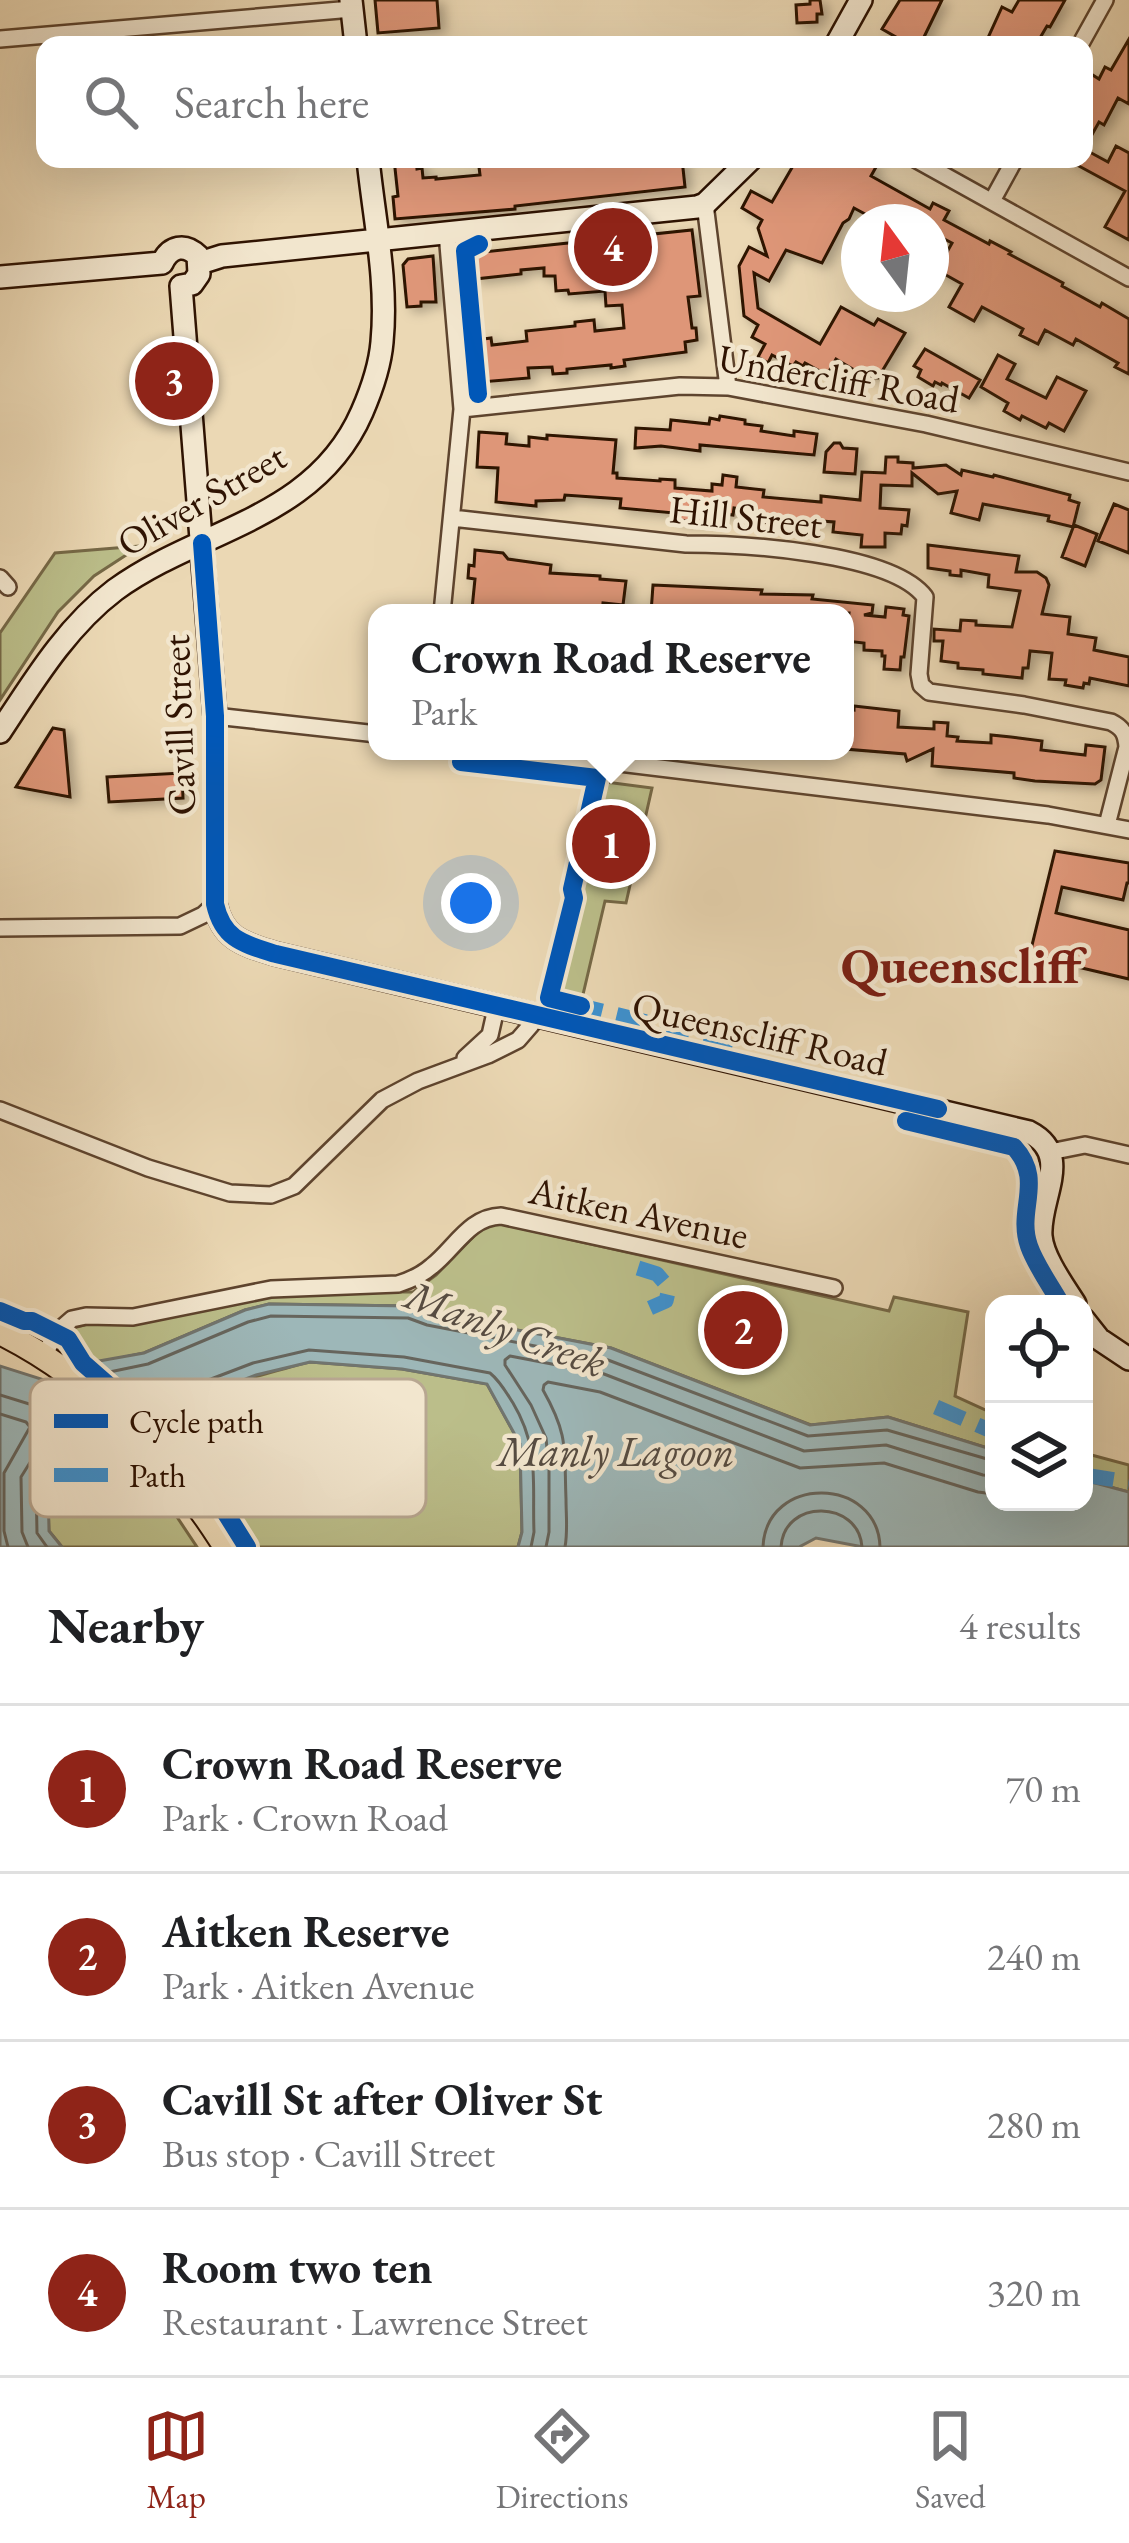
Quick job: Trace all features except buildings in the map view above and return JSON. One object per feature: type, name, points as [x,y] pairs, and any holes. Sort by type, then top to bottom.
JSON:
[{"type":"main road","points":[[841,36],[861,0]]},
{"type":"main road","points":[[351,5],[355,36]]},
{"type":"main road","name":"Oliver Street","points":[[0,732],[63,641],[99,603],[134,578],[293,496],[328,464],[358,421],[373,386],[382,344],[382,286],[369,168]]},
{"type":"main road","points":[[200,262],[701,206],[741,168]]},
{"type":"main road","points":[[177,248],[194,253],[200,262],[196,280],[175,286],[164,277],[161,262],[177,248]]},
{"type":"main road","points":[[0,277],[161,262]]},
{"type":"main road","name":"Cavill Street","points":[[181,286],[214,716],[215,904]]},
{"type":"main road","name":"Queenscliff Road","points":[[215,904],[228,932],[253,947],[1019,1129],[1040,1138],[1049,1152]]},
{"type":"main road","points":[[1049,1152],[1052,1175],[1041,1239],[1070,1295]]},
{"type":"main road","points":[[1093,1331],[1129,1359]]},
{"type":"main road","points":[[0,1332],[73,1379]]},
{"type":"main road","points":[[205,1517],[226,1547]]},
{"type":"street","points":[[1085,36],[1105,0]]},
{"type":"street","points":[[0,39],[351,5]]},
{"type":"street","points":[[932,168],[1129,278]]},
{"type":"street","points":[[992,201],[1011,168]]},
{"type":"street","points":[[701,206],[728,387]]},
{"type":"street","points":[[443,604],[462,410],[447,233]]},
{"type":"street","name":"Undercliff Road","points":[[462,410],[680,386],[728,387],[931,425],[1129,472]]},
{"type":"street","name":"Hill Street","points":[[452,518],[723,544],[873,565],[917,586],[925,597],[919,674],[928,692],[1024,705],[1121,727],[1127,748],[1107,825]]},
{"type":"street","points":[[214,716],[368,733]]},
{"type":"street","points":[[594,760],[1048,815],[1129,830]]},
{"type":"street","points":[[0,928],[181,926],[215,904]]},
{"type":"street","points":[[458,1064],[490,1035],[497,1004]]},
{"type":"street","points":[[0,1110],[189,1181],[230,1193],[271,1195],[294,1186],[382,1100],[518,1040],[536,1014]]},
{"type":"street","points":[[1049,1152],[1085,1145],[1129,1155]]},
{"type":"street","name":"Aitken Avenue","points":[[54,1363],[57,1332],[72,1319],[133,1316],[272,1289],[398,1284],[436,1264],[486,1217],[501,1216],[834,1288]]},
{"type":"green space","points":[[140,546],[94,576],[58,612],[0,700],[0,633],[55,553]]},
{"type":"green space","points":[[598,781],[652,788],[626,903],[605,901],[581,1003],[546,995]]},
{"type":"green space","points":[[492,1222],[889,1311],[894,1297],[968,1312],[955,1396],[985,1410],[985,1447],[888,1417],[811,1425],[611,1348],[410,1306],[269,1304],[144,1353],[91,1364],[68,1333],[96,1322],[287,1292],[413,1292]]},
{"type":"green space","points":[[310,1362],[402,1369],[487,1384],[520,1444],[522,1532],[518,1547],[254,1547],[235,1517],[426,1517],[426,1379],[249,1379]]},
{"type":"green space","points":[[1093,1455],[1129,1465],[1129,1492],[1093,1482]]},
{"type":"green space","points":[[48,1517],[177,1517],[197,1547],[62,1547],[49,1531]]},
{"type":"water","name":"Manly Lagoon","points":[[269,1304],[410,1306],[611,1348],[810,1425],[888,1417],[985,1447],[985,1511],[1093,1511],[1093,1482],[1129,1492],[1129,1547],[863,1547],[816,1538],[799,1547],[518,1547],[522,1532],[520,1444],[487,1384],[402,1369],[310,1362],[246,1379],[52,1379],[99,1361],[144,1353]]},
{"type":"water","name":"Manly Lagoon","points":[[0,1366],[41,1379],[30,1379],[30,1517],[49,1517],[49,1531],[62,1547],[0,1547]]},
{"type":"pier","points":[[85,1362],[104,1379],[48,1379]]},
{"type":"marked path","points":[[573,1004],[742,1045]]},
{"type":"marked path","points":[[638,1268],[657,1274],[669,1288],[666,1301],[650,1308]]},
{"type":"marked path","points":[[936,1407],[985,1428]]},
{"type":"marked path","points":[[1093,1476],[1129,1482]]},
{"type":"cycle path","points":[[478,394],[465,251],[479,244]]},
{"type":"cycle path","points":[[202,543],[215,716],[215,904],[229,933],[276,954],[938,1109]]},
{"type":"cycle path","points":[[461,762],[597,778],[549,998],[581,1006]]},
{"type":"cycle path","points":[[906,1121],[1014,1147],[1028,1172],[1029,1246],[1056,1295]]},
{"type":"cycle path","points":[[0,1311],[68,1339],[83,1363],[101,1379]]},
{"type":"cycle path","points":[[228,1517],[247,1547]]},
{"type":"place","name":"Room two ten","points":[[613,247]]},
{"type":"place","name":"Cavill St after Oliver St","points":[[174,381]]},
{"type":"place","name":"Crown Road Reserve","points":[[611,844]]},
{"type":"place","name":"Aitken Reserve","points":[[743,1330]]},
{"type":"district","name":"Queenscliff","points":[[961,965]]},
{"type":"water label","name":"Manly Creek","points":[[506,1328]]}]
